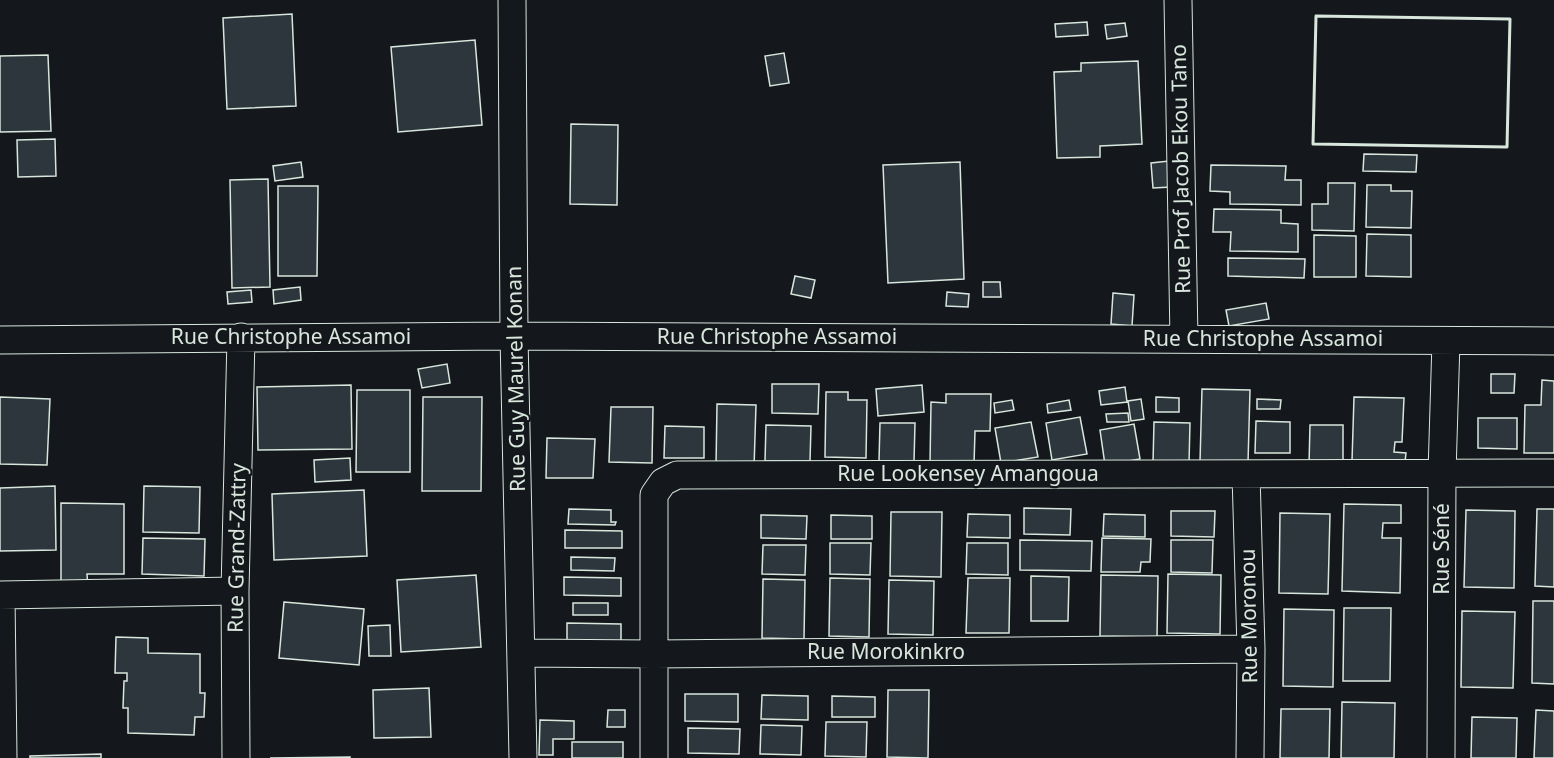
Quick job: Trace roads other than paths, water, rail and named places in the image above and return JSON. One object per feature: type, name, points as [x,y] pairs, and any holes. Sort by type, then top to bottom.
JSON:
[{"type":"street","name":"Rue Guy Maurel Konan","points":[[512,0],[514,336],[523,758]]},
{"type":"street","name":"Rue Prof Jacob Ekou Tano","points":[[1178,0],[1184,339]]},
{"type":"street","name":"Rue Christophe Assamoi","points":[[0,340],[514,336],[1554,341]]},
{"type":"street","name":"Rue Grand-Zattry","points":[[236,758],[235,591],[240,337]]},
{"type":"street","name":"Rue Séné","points":[[1441,758],[1442,473],[1446,340]]},
{"type":"street","name":"Rue Lookensey Amangoua","points":[[654,758],[654,495],[663,482],[677,475],[1554,473]]},
{"type":"street","name":"Rue Moronou","points":[[1246,474],[1251,649],[1250,758]]},
{"type":"street","points":[[3,758],[1,595],[235,591]]},
{"type":"street","name":"Rue Morokinkro","points":[[521,653],[1251,649]]}]
